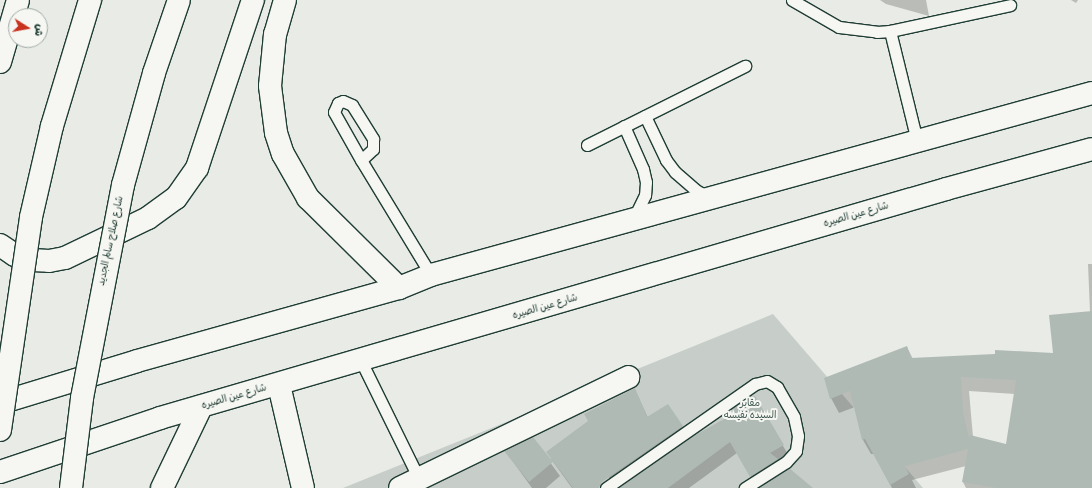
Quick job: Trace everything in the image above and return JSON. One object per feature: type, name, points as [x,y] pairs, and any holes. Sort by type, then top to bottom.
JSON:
[{"type":"main road","points":[[0,62],[18,0]]},
{"type":"main road","points":[[0,430],[31,217],[52,126],[90,0]]},
{"type":"main road","name":"شارع صلاح سالم الجديد","points":[[71,488],[86,375],[123,185],[154,73],[179,0]]},
{"type":"main road","points":[[0,245],[15,255],[32,260],[48,261],[65,258],[148,218],[176,198],[197,168],[253,0]]},
{"type":"main road","points":[[286,0],[275,34],[270,86],[276,133],[283,154],[308,198],[399,288]]},
{"type":"main road","points":[[0,403],[136,362],[399,288],[431,275],[1092,93]]},
{"type":"main road","name":"شارع عين الصيره","points":[[0,472],[201,407],[946,189],[1092,149]]},
{"type":"main road","points":[[414,485],[629,377]]},
{"type":"main road","points":[[279,385],[303,488]]},
{"type":"main road","points":[[162,488],[201,407]]},
{"type":"lane","points":[[792,0],[839,27],[858,31],[890,31],[1010,5]]},
{"type":"lane","points":[[890,31],[917,141]]},
{"type":"lane","points":[[587,145],[744,66]]},
{"type":"lane","points":[[361,160],[371,153],[372,139],[352,105],[343,101],[338,103],[334,112],[361,160],[431,275]]},
{"type":"lane","points":[[645,116],[666,160],[674,172],[697,191],[712,198]]},
{"type":"lane","points":[[624,126],[643,169],[646,182],[641,208],[633,220]]},
{"type":"lane","points":[[361,361],[414,485]]},
{"type":"lane","points":[[606,488],[754,384],[767,381],[777,387],[794,417],[798,436],[796,451],[786,462],[745,488]]},
{"type":"green space","name":"مقابر السيده نفيسه","points":[[773,314],[923,488],[343,488]]},
{"type":"building","points":[[1092,311],[1092,488],[997,488],[962,482],[968,449],[905,466],[909,474],[890,485],[865,439],[862,440],[850,391],[830,399],[824,378],[907,346],[911,358],[995,354],[995,350],[1053,353],[1049,315]],"holes":[[[961,377],[1016,380],[1006,444],[970,435],[969,438],[963,413]]]},
{"type":"building","points":[[635,388],[647,417],[668,404],[683,426],[602,482],[599,488],[573,488],[546,452],[588,421],[584,414]]},
{"type":"building","points":[[755,396],[784,445],[770,453],[778,459],[750,477],[730,442],[668,488],[618,488],[690,438],[735,413],[732,409]]},
{"type":"building","points":[[533,437],[553,462],[529,482],[504,451]]},
{"type":"building","points":[[789,468],[813,488],[758,488]]}]
